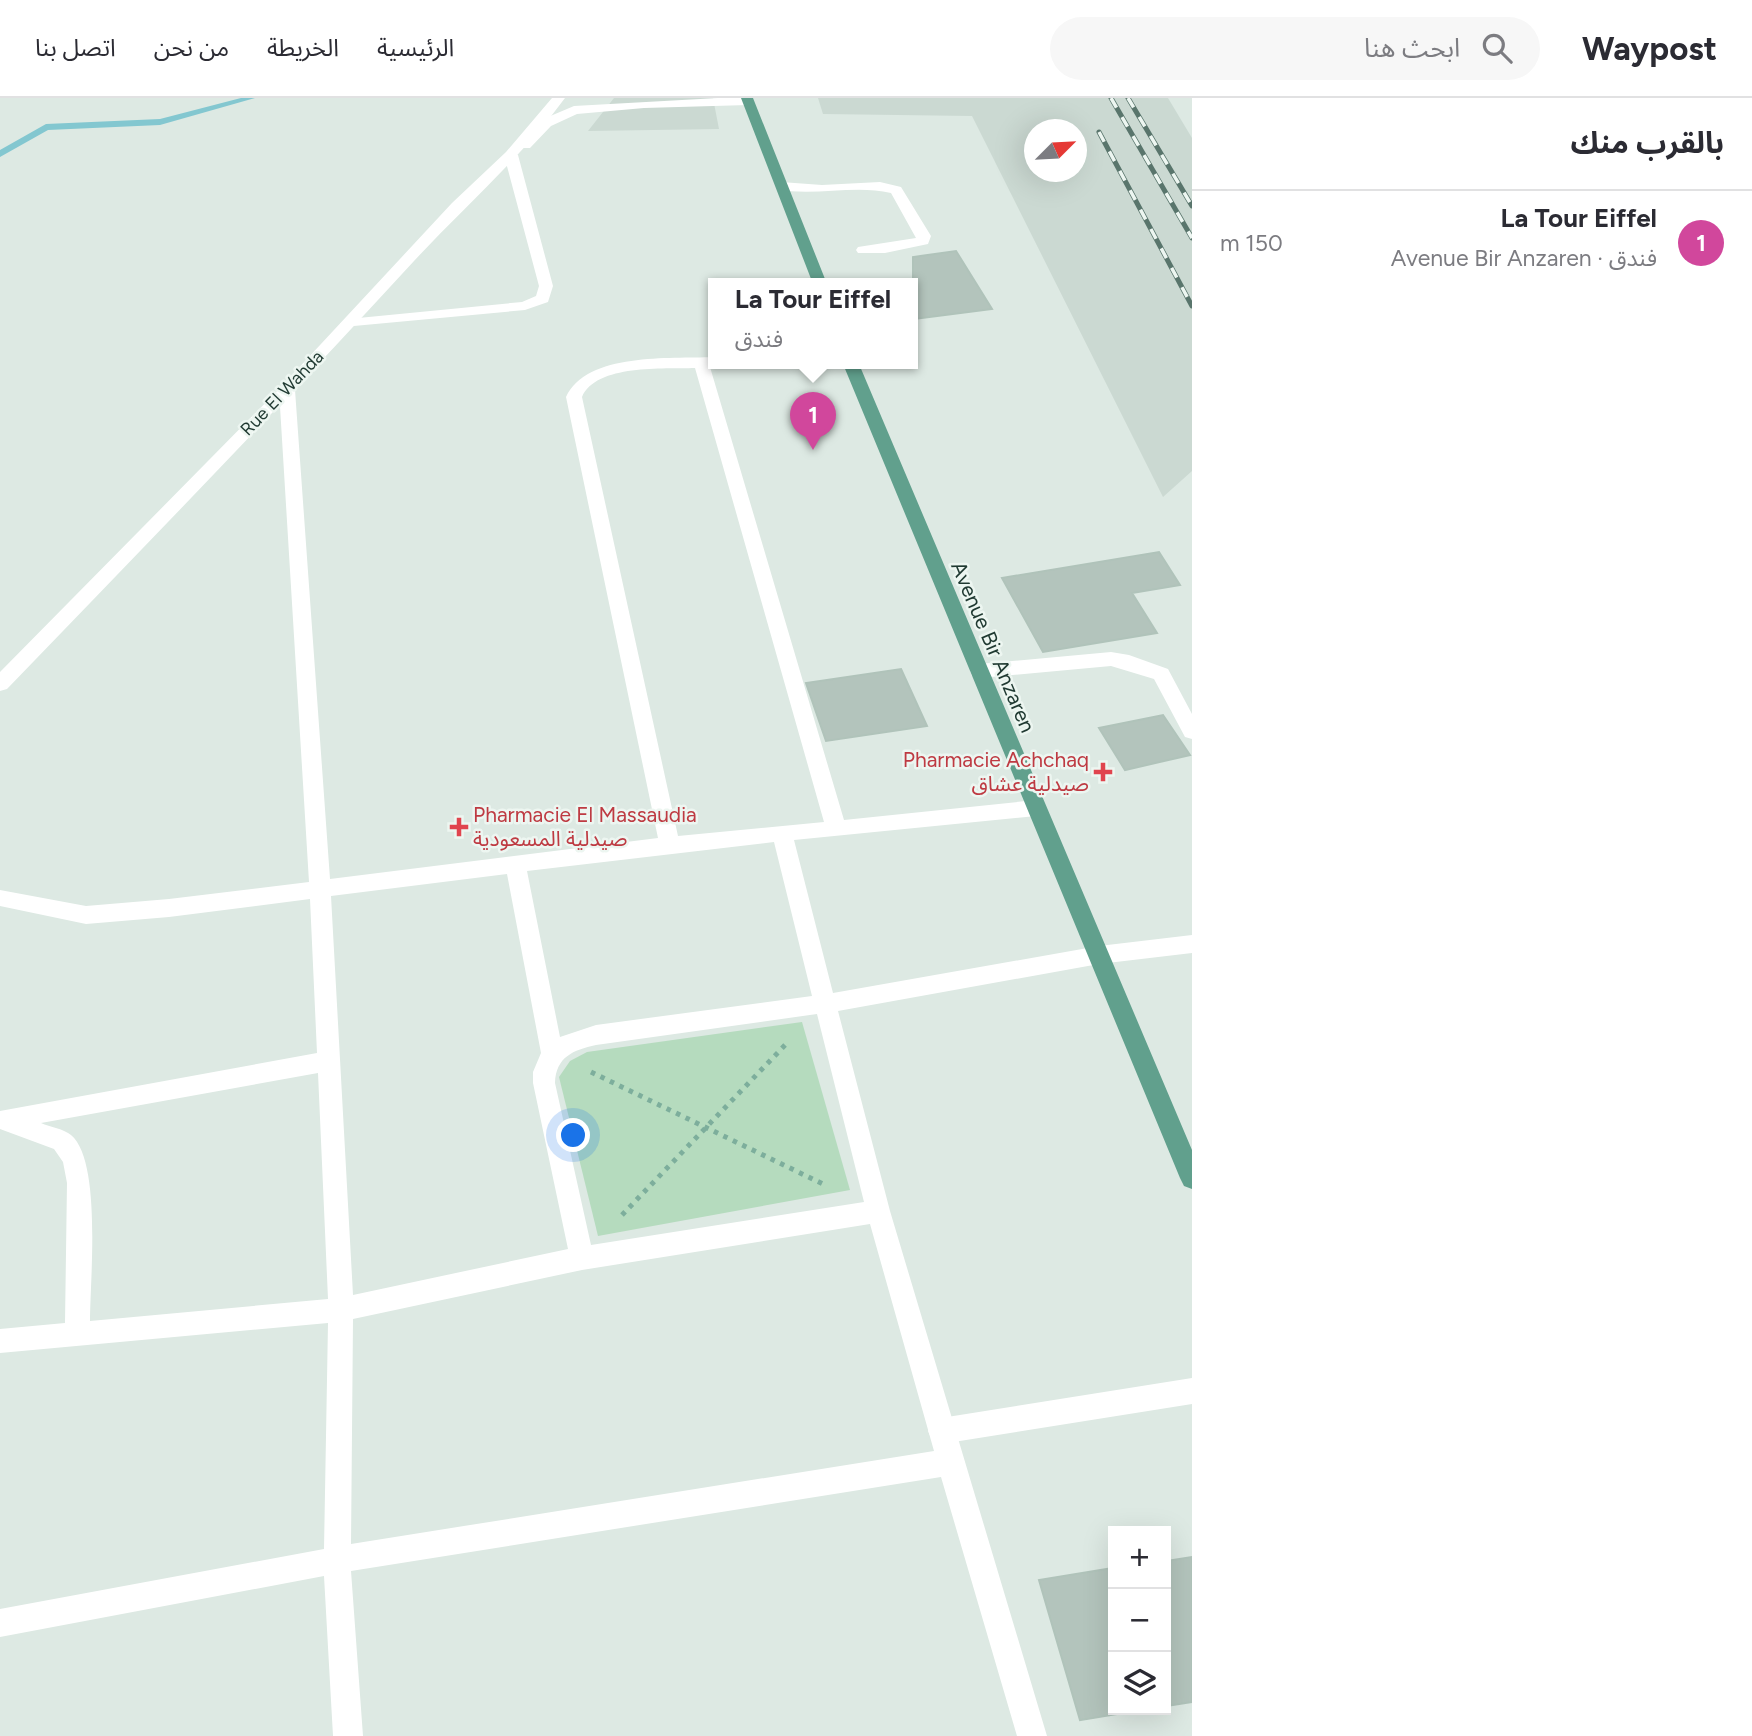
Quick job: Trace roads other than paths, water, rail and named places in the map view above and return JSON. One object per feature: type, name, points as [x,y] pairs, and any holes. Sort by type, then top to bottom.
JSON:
[{"type":"main road","points":[[747,99],[818,278]]},
{"type":"main road","name":"Avenue Bir Anzaren","points":[[853,369],[1192,1178]]},
{"type":"street","name":"Rue El Wahda","points":[[0,684],[287,390],[457,206],[511,155],[559,98]]},
{"type":"street","points":[[348,324],[525,306],[543,299],[546,286],[511,155],[521,151],[534,133],[546,123],[574,110],[747,99]]},
{"type":"street","points":[[781,186],[822,189],[880,186],[896,190],[924,236],[923,241],[885,249],[863,250]]},
{"type":"street","points":[[670,845],[574,397],[581,385],[593,376],[625,369],[707,362]]},
{"type":"street","points":[[709,369],[836,828]]},
{"type":"street","points":[[287,390],[320,887],[341,1310],[337,1560],[348,1736]]},
{"type":"street","points":[[979,671],[1111,659],[1129,662],[1161,674],[1192,732]]},
{"type":"street","points":[[0,898],[86,915],[169,908],[670,845],[1035,808]]},
{"type":"street","points":[[782,834],[878,1211],[1032,1736]]},
{"type":"street","points":[[516,866],[552,1053],[543,1074],[544,1083],[582,1258]]},
{"type":"street","points":[[552,1053],[573,1040],[596,1035],[825,1004],[1099,955],[1192,944]]},
{"type":"street","points":[[2,1119],[328,1061]]},
{"type":"street","points":[[2,1119],[62,1142],[74,1158],[79,1183],[77,1332]]},
{"type":"street","points":[[0,1341],[341,1310],[582,1258],[878,1211]]},
{"type":"street","points":[[941,1430],[1192,1391]]},
{"type":"street","points":[[0,1623],[337,1560],[950,1462]]},
{"type":"waterway","points":[[0,154],[46,127],[160,122],[251,98]]},
{"type":"railway","points":[[1111,98],[1192,238]]},
{"type":"railway","points":[[1128,98],[1192,206]]},
{"type":"railway","points":[[1099,132],[1192,306]]},
{"type":"place","name":"La Tour Eiffel","points":[[813,450]]},
{"type":"place","name":"Pharmacie Achchaq صيدلية عشاق","points":[[1103,772]]},
{"type":"place","name":"Pharmacie El Massaudia صيدلية المسعودية","points":[[459,827]]}]
